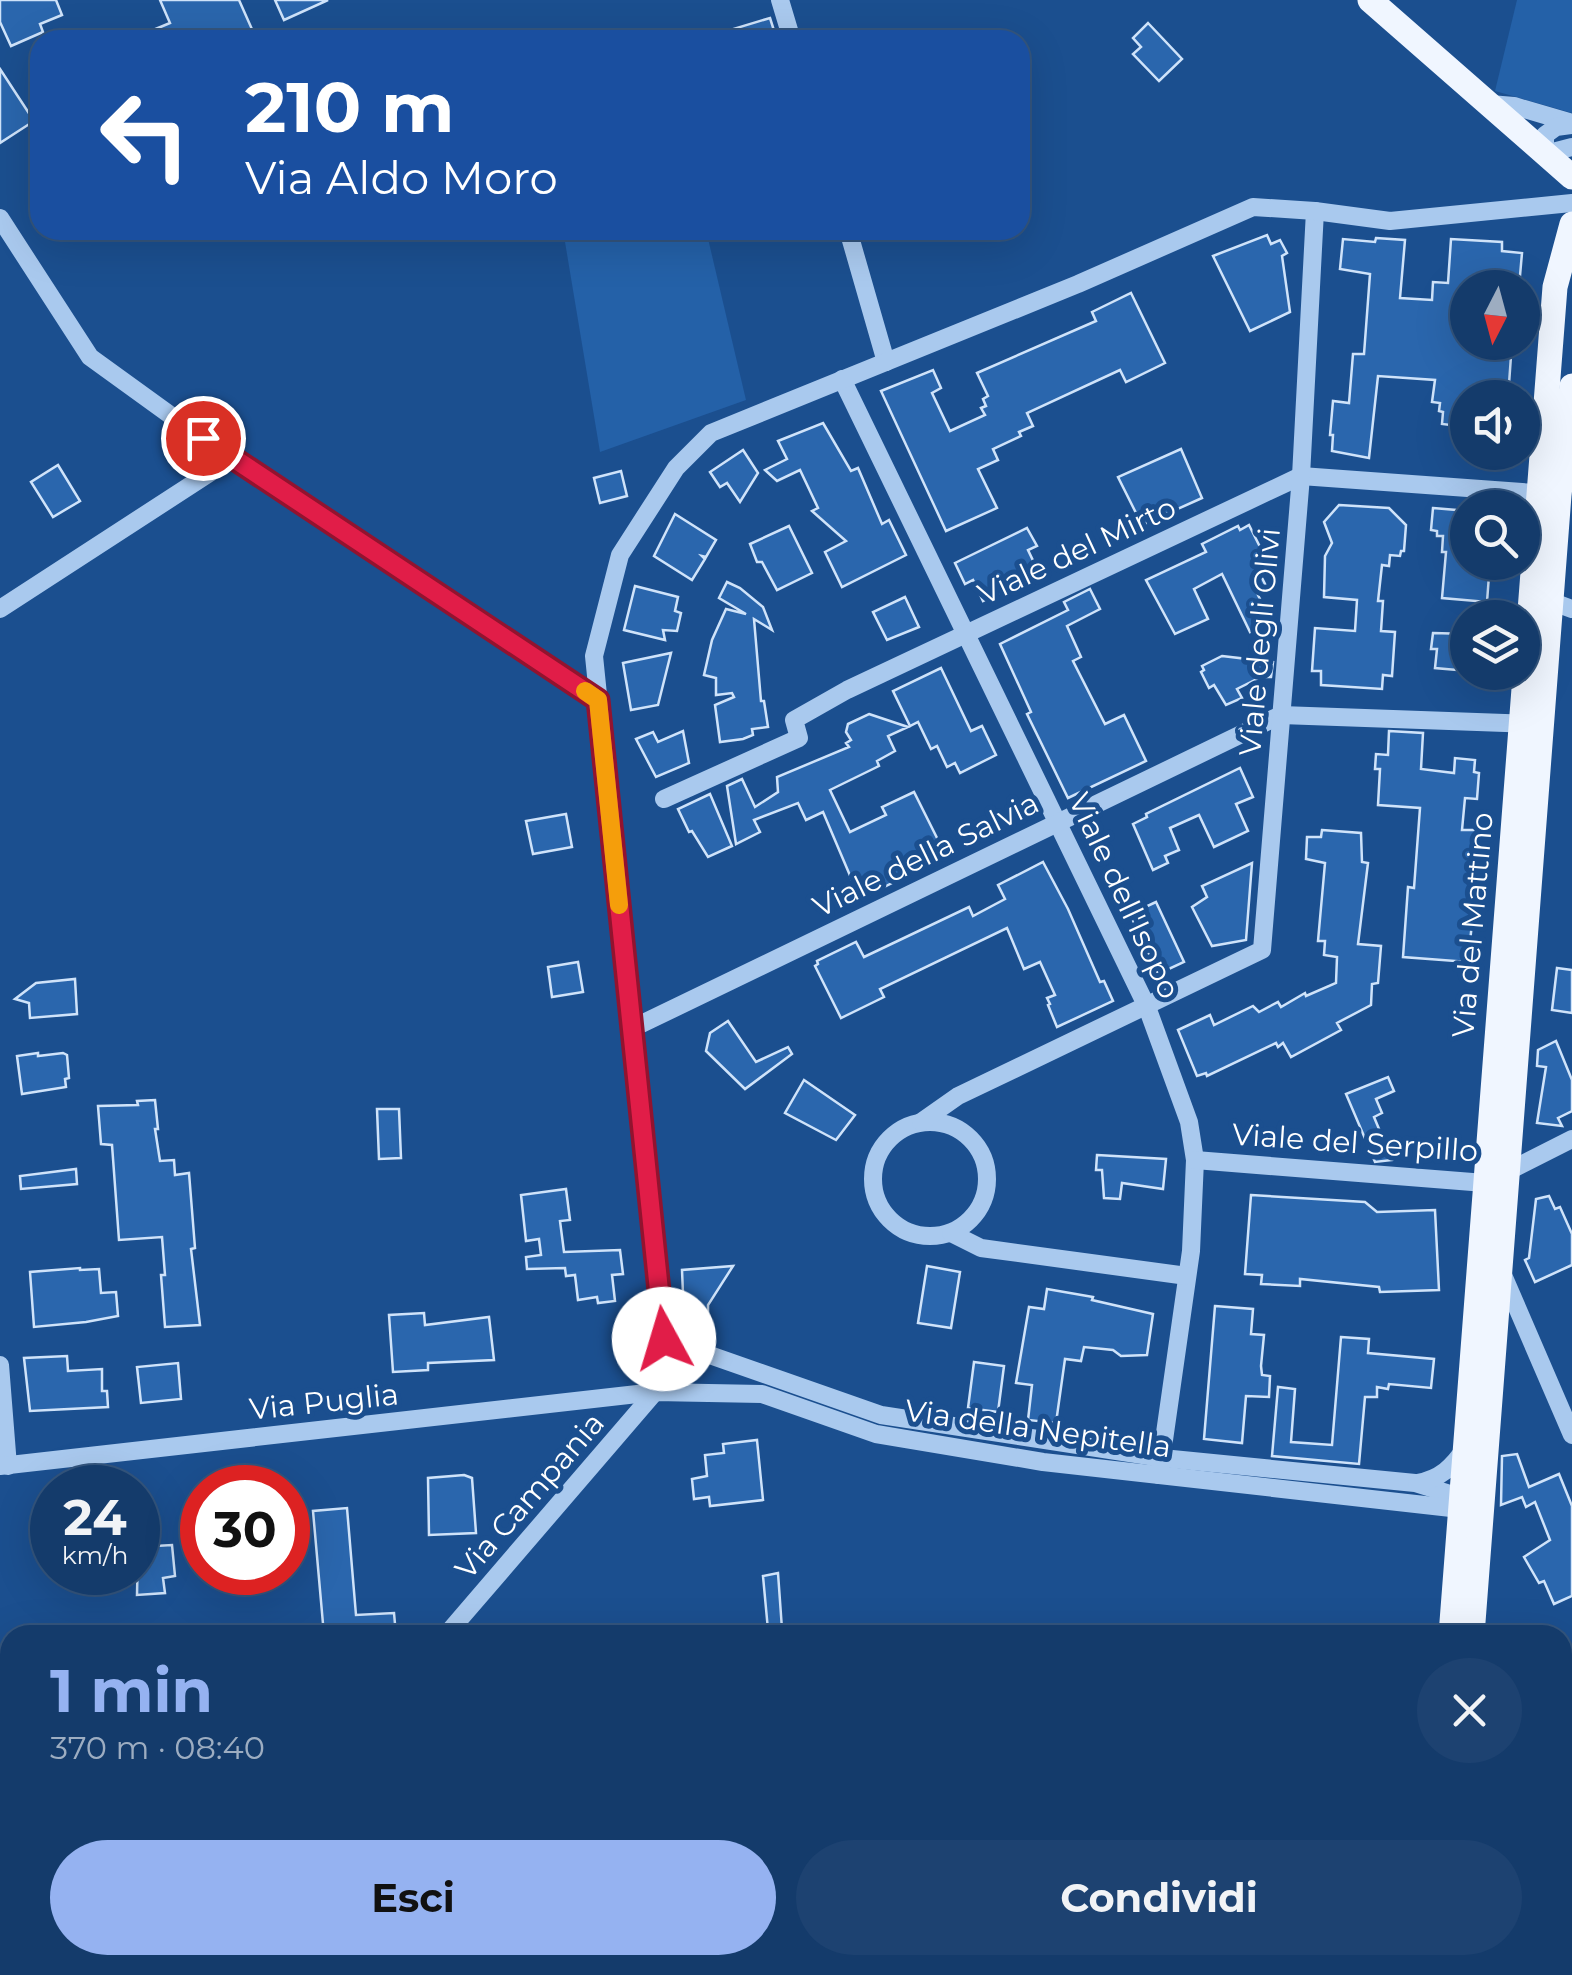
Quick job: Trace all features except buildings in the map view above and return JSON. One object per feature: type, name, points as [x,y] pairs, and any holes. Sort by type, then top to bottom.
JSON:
[{"type":"main road","points":[[1370,0],[1572,176]]},
{"type":"main road","name":"Via del Mattino","points":[[1452,1625],[1458,1543],[1471,1510],[1490,1269],[1485,1183],[1511,995],[1532,724],[1552,601],[1554,287],[1571,220]]},
{"type":"main road","name":"Via del Mattino","points":[[1550,494],[1572,386]]},
{"type":"main road","name":"Via del Mattino","points":[[1472,1625],[1466,1446],[1490,1269],[1509,1168],[1511,995]]},
{"type":"street","points":[[780,0],[789,30]]},
{"type":"street","points":[[1490,104],[1514,106],[1572,124]]},
{"type":"street","points":[[1572,124],[1556,127],[1545,135],[1545,154],[1572,147]]},
{"type":"street","points":[[655,1392],[664,1339],[594,656],[620,555],[676,468],[711,433],[1078,284],[1254,207],[1390,221],[1571,220]]},
{"type":"street","name":"Viale degli Olivi","points":[[1147,1007],[1262,950],[1301,476],[1315,211]]},
{"type":"street","points":[[0,218],[90,357],[231,459],[598,700]]},
{"type":"street","points":[[851,240],[886,362]]},
{"type":"street","name":"Viale dell'Isopo","points":[[842,379],[1147,1007],[1188,1122],[1195,1160],[1187,1276],[1161,1466]]},
{"type":"street","points":[[0,609],[231,459]]},
{"type":"street","name":"Viale del Mirto","points":[[664,799],[799,738],[794,720],[847,690],[1301,476],[1550,494]]},
{"type":"street","name":"Viale della Salvia","points":[[632,1030],[1281,715],[1532,724]]},
{"type":"street","points":[[921,1122],[940,1122],[958,1128],[973,1140],[988,1174],[980,1210],[951,1233],[932,1237],[895,1226],[882,1212],[874,1194],[872,1175],[877,1156],[888,1140],[958,1096],[1147,1007]]},
{"type":"street","name":"Viale del Serpillo","points":[[1195,1160],[1485,1183],[1572,1139]]},
{"type":"street","points":[[951,1233],[980,1248],[1187,1276]]},
{"type":"street","points":[[1490,1269],[1572,1435]]},
{"type":"street","name":"Via della Nepitella","points":[[664,1339],[881,1415],[1161,1466],[1471,1510]]},
{"type":"street","points":[[0,1365],[4,1466]]},
{"type":"street","name":"Via della Nepitella","points":[[655,1392],[762,1394],[876,1434],[1043,1462],[1415,1484],[1446,1494],[1471,1510]]},
{"type":"street","name":"Via Puglia","points":[[4,1466],[655,1392]]},
{"type":"street","name":"Via Campania","points":[[455,1625],[655,1392]]},
{"type":"street","points":[[1415,1484],[1444,1473],[1466,1446]]},
{"type":"street","points":[[1419,1503],[1442,1521],[1458,1543]]},
{"type":"shaded area","points":[[1517,0],[1572,0],[1572,113],[1495,91]]},
{"type":"shaded area","points":[[565,240],[708,240],[746,400],[600,452]]},
{"type":"slow traffic","points":[[585,691],[598,700],[619,905]]},
{"type":"route","points":[[203,438],[598,700],[664,1339]]}]
